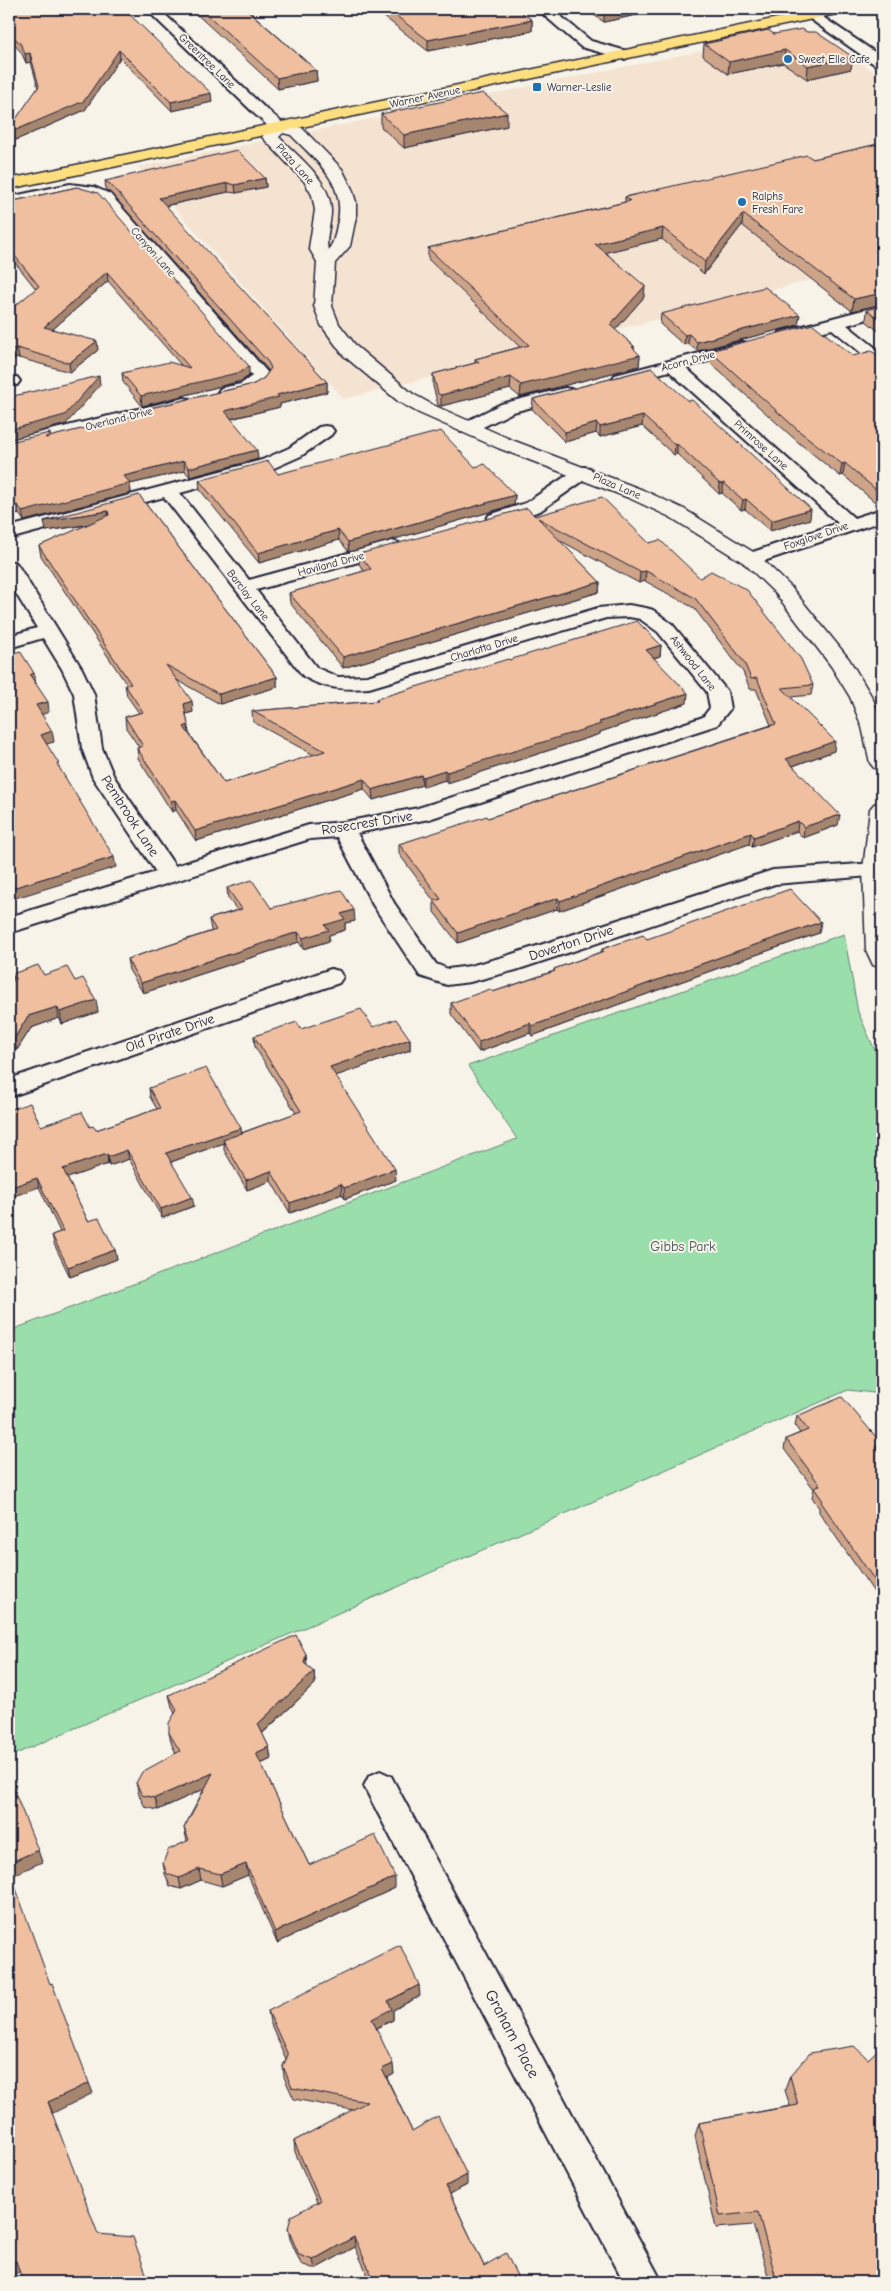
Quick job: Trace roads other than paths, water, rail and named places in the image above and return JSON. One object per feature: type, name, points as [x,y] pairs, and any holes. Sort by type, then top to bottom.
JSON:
[{"type":"main road","name":"Warner Avenue","points":[[9,184],[625,55],[807,12],[841,9]]},
{"type":"main road","points":[[567,48],[614,38]]},
{"type":"main road","points":[[242,117],[278,110]]},
{"type":"street","name":"Greentree Lane","points":[[152,9],[262,113]]},
{"type":"street","points":[[544,9],[586,44],[625,55]]},
{"type":"street","points":[[807,12],[882,62]]},
{"type":"street","name":"Plaza Lane","points":[[262,113],[279,128],[296,131],[336,172],[344,189],[348,202],[348,217],[342,246],[326,262]]},
{"type":"street","name":"Plaza Lane","points":[[279,128],[270,137],[311,179],[320,195],[323,210],[318,248],[326,262],[324,306],[330,326],[350,351],[406,398],[467,428],[505,444],[584,472],[677,513],[751,559],[783,590],[841,664],[862,697],[873,727],[882,763]]},
{"type":"street","name":"Canyon Lane","points":[[9,202],[80,188],[95,191],[105,197],[261,376],[257,382]]},
{"type":"street","name":"Acorn Drive","points":[[608,382],[882,310]]},
{"type":"street","points":[[835,323],[882,361]]},
{"type":"street","name":"Primrose Lane","points":[[672,365],[850,524]]},
{"type":"street","name":"Overland Drive","points":[[9,445],[248,388],[257,382]]},
{"type":"street","points":[[467,428],[507,408],[580,389]]},
{"type":"street","points":[[9,533],[268,464],[295,452],[325,432]]},
{"type":"street","points":[[481,523],[533,507],[584,472]]},
{"type":"street","name":"Barclay Lane","points":[[169,491],[310,672],[322,680],[339,684]]},
{"type":"street","name":"Foxglove Drive","points":[[751,559],[850,524],[882,515]]},
{"type":"street","name":"Haviland Drive","points":[[243,588],[405,544]]},
{"type":"street","name":"Pembrook Lane","points":[[9,567],[84,694],[92,748],[104,778],[170,875]]},
{"type":"street","name":"Charlotta Drive","points":[[339,684],[368,682],[605,612],[629,611]]},
{"type":"street","name":"Ashwood Lane","points":[[629,611],[646,614],[665,628],[717,691],[720,709]]},
{"type":"street","points":[[9,642],[48,631]]},
{"type":"street","name":"Rosecrest Drive","points":[[9,925],[309,832],[344,829],[421,814],[671,735],[710,721],[720,709]]},
{"type":"street","points":[[882,809],[875,870],[879,950],[882,959]]},
{"type":"street","name":"Doverton Drive","points":[[344,829],[380,897],[428,970],[447,977],[470,974],[508,964],[773,877],[875,870]]},
{"type":"street","name":"Old Pirate Drive","points":[[9,1088],[331,978]]},
{"type":"street","name":"Graham Place","points":[[380,1786],[644,2282]]},
{"type":"place","name":"Sweet Elle Cafe","points":[[788,59]]},
{"type":"place","name":"Warner-Leslie","points":[[537,87]]},
{"type":"place","name":"Ralphs Fresh Fare","points":[[742,202]]},
{"type":"park label","name":"Gibbs Park","points":[[683,1246]]}]
